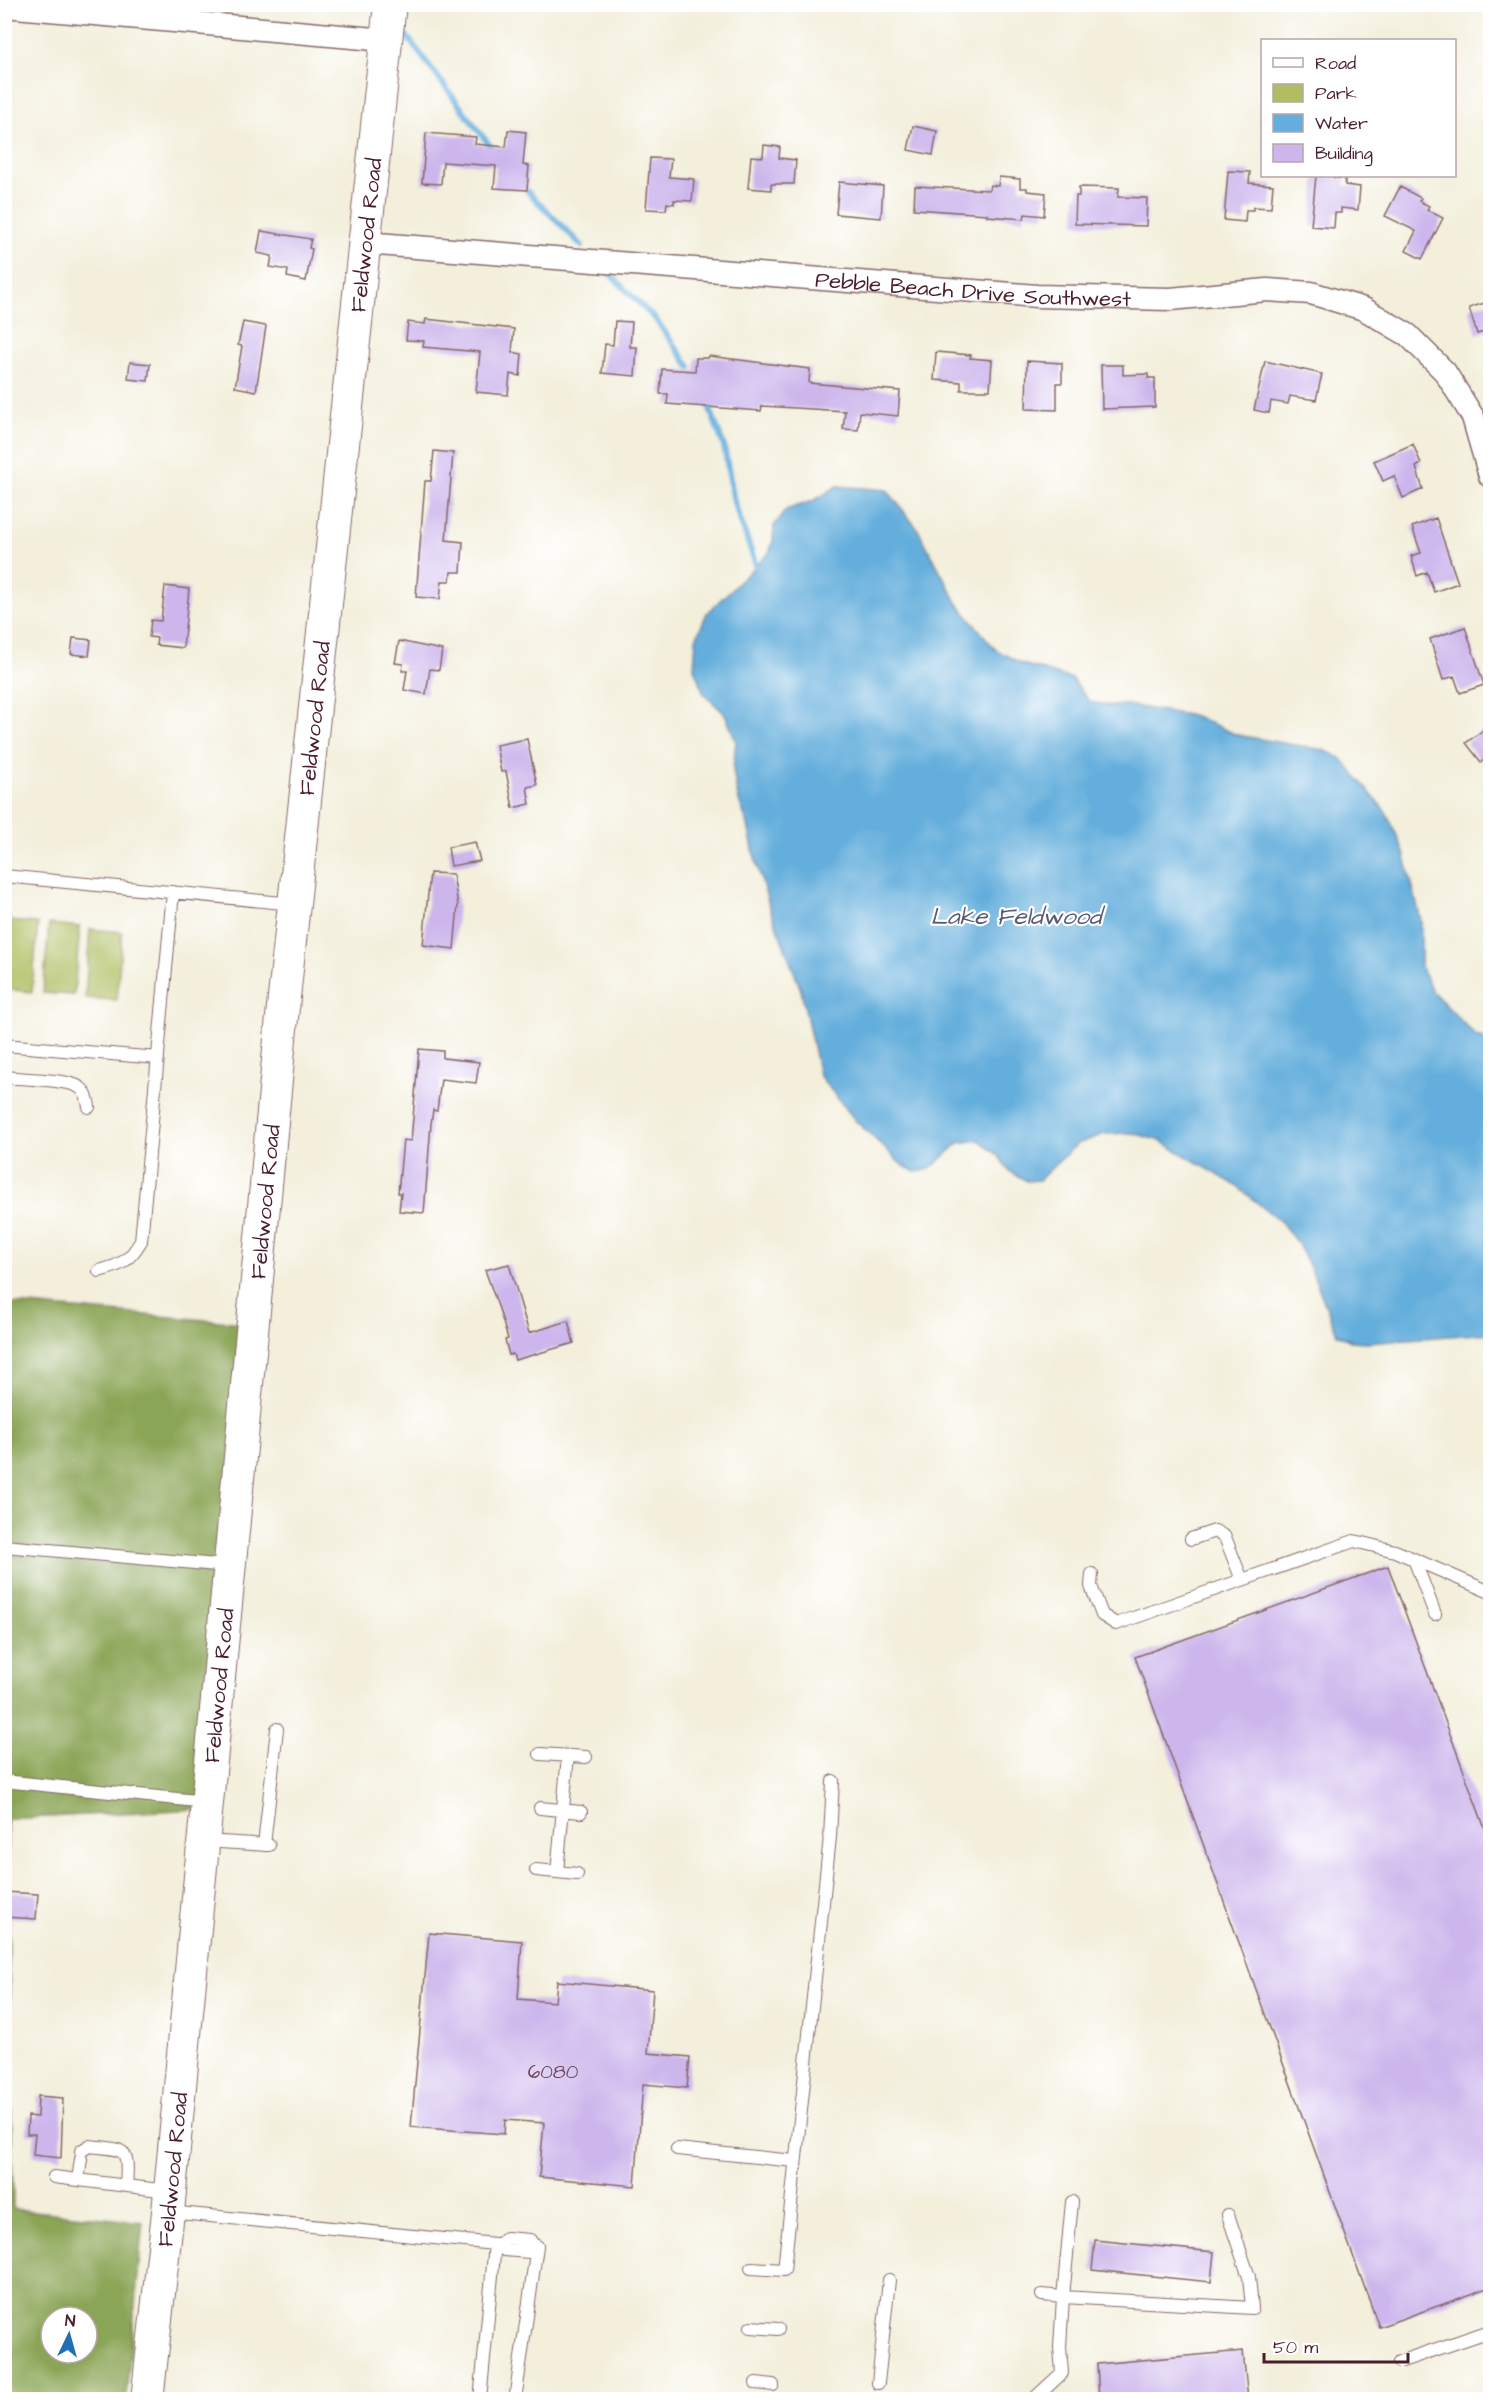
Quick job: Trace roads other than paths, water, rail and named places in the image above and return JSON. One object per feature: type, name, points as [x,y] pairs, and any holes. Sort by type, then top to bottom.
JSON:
[{"type":"street","name":"Feldwood Road","points":[[147,2400],[169,2201],[294,904],[390,4]]},
{"type":"street","points":[[4,6],[387,40]]},
{"type":"street","name":"Pebble Beach Drive Southwest","points":[[365,243],[1037,296],[1170,299],[1267,290],[1311,293],[1364,309],[1408,335],[1445,372],[1482,412],[1491,476]]},
{"type":"lane","points":[[4,876],[294,904]]},
{"type":"lane","points":[[99,1270],[119,1266],[133,1255],[141,1241],[173,892]]},
{"type":"lane","points":[[4,1045],[158,1058]]},
{"type":"lane","points":[[4,1077],[70,1083],[80,1088],[88,1098],[89,1107]]},
{"type":"lane","points":[[1191,1539],[1215,1531],[1225,1537],[1242,1580]]},
{"type":"lane","points":[[1092,1574],[1091,1586],[1102,1615],[1116,1624],[1354,1541],[1395,1551],[1491,1592]]},
{"type":"lane","points":[[4,1546],[229,1567]]},
{"type":"lane","points":[[1413,1558],[1435,1614]]},
{"type":"lane","points":[[203,1840],[267,1845],[277,1729]]},
{"type":"lane","points":[[540,1754],[586,1757]]},
{"type":"lane","points":[[557,1872],[568,1756]]},
{"type":"lane","points":[[4,1780],[207,1802]]},
{"type":"lane","points":[[751,2268],[784,2270],[830,1837],[833,1781]]},
{"type":"lane","points":[[540,1808],[581,1812]]},
{"type":"lane","points":[[536,1870],[576,1874]]},
{"type":"lane","points":[[78,2180],[81,2155],[89,2146],[118,2149],[128,2158],[126,2186]]},
{"type":"lane","points":[[677,2149],[795,2161]]},
{"type":"lane","points":[[54,2177],[126,2186],[169,2201],[498,2244],[506,2238],[530,2240],[534,2246],[537,2246],[515,2400]]},
{"type":"lane","points":[[1036,2397],[1062,2373],[1060,2348],[1063,2296],[1072,2202]]},
{"type":"lane","points":[[1042,2295],[1252,2308],[1249,2277],[1228,2215]]},
{"type":"lane","points":[[480,2400],[498,2244]]},
{"type":"lane","points":[[878,2383],[888,2280]]},
{"type":"lane","points":[[751,2327],[778,2329]]},
{"type":"lane","points":[[1399,2362],[1491,2331]]},
{"type":"lane","points":[[756,2383],[773,2385]]},
{"type":"water","name":"Lake Feldwood","points":[[837,486],[887,490],[917,528],[958,604],[995,649],[1020,663],[1072,679],[1090,702],[1195,716],[1237,735],[1324,750],[1341,758],[1386,812],[1403,849],[1421,920],[1421,967],[1432,991],[1476,1036],[1490,1040],[1490,1333],[1367,1342],[1351,1341],[1337,1334],[1311,1269],[1298,1244],[1280,1221],[1235,1185],[1161,1141],[1133,1133],[1104,1134],[1077,1144],[1039,1180],[1027,1181],[1009,1171],[998,1155],[979,1140],[959,1143],[930,1169],[915,1172],[902,1165],[855,1120],[819,1075],[801,990],[770,909],[748,825],[738,798],[733,770],[736,741],[725,714],[704,694],[694,668],[696,639],[707,613],[769,553],[774,526],[786,510],[815,500]]},
{"type":"waterway","points":[[399,26],[494,151]]},
{"type":"waterway","points":[[528,192],[582,246]]},
{"type":"waterway","points":[[610,274],[656,320],[690,367]]},
{"type":"waterway","points":[[710,409],[724,446],[734,502],[756,565]]}]
